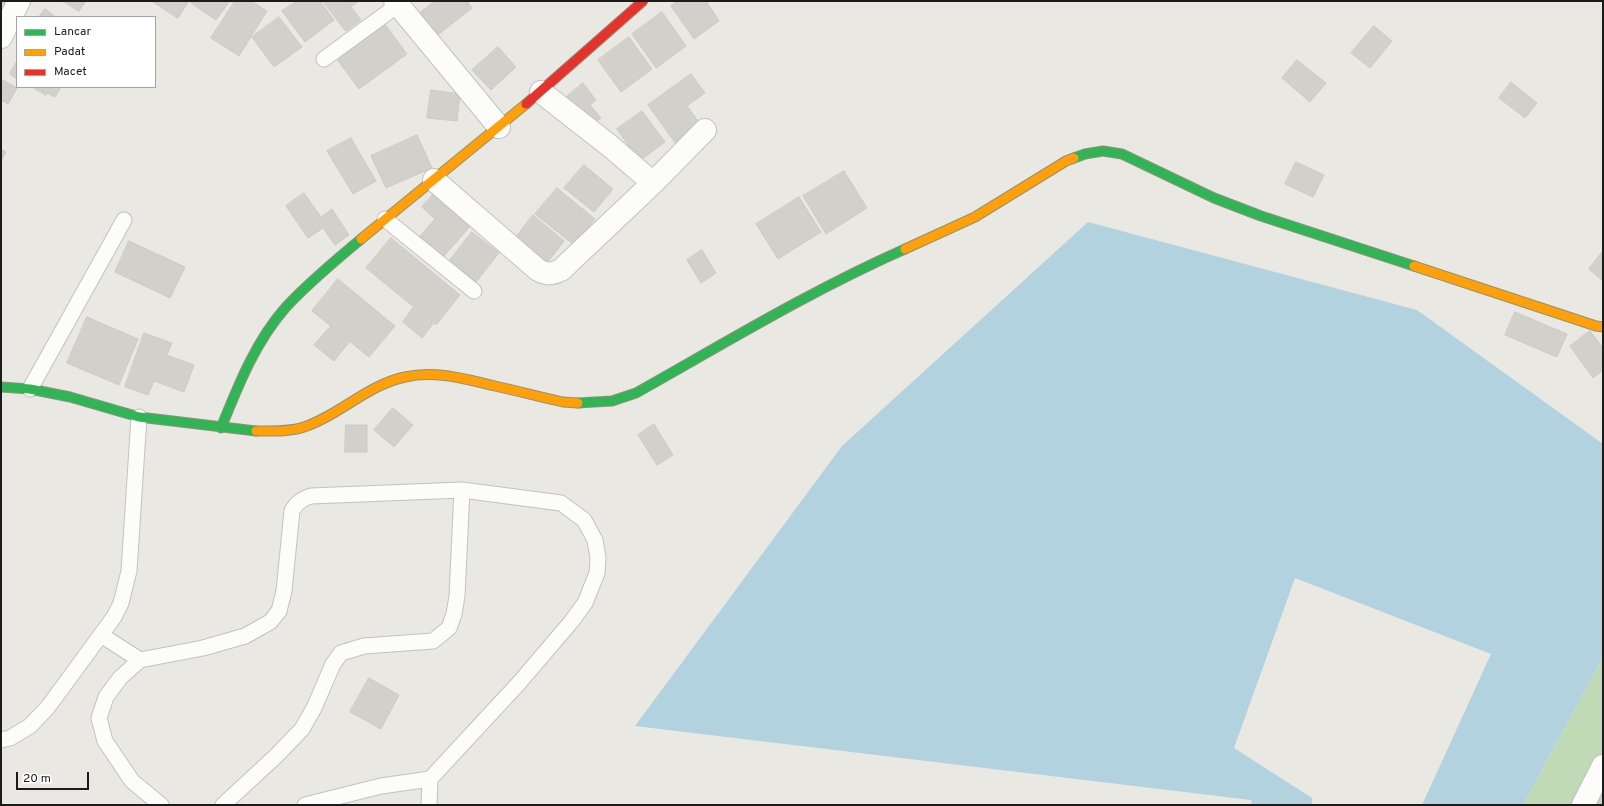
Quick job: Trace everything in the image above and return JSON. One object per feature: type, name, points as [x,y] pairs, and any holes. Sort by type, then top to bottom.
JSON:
[{"type":"street","points":[[1,37],[19,1]]},
{"type":"street","points":[[221,428],[243,375],[262,340],[285,308],[311,281],[499,127],[643,1]]},
{"type":"street","points":[[397,3],[499,127]]},
{"type":"street","points":[[540,92],[610,146],[653,183]]},
{"type":"street","points":[[434,180],[538,270],[544,274],[554,274],[561,270],[653,183],[705,130]]},
{"type":"street","points":[[1,387],[30,389],[95,403],[139,417],[254,431],[272,431],[303,427],[325,418],[378,386],[405,377],[434,374],[462,378],[564,402],[590,404],[612,401],[636,393],[862,268],[975,217],[1066,162],[1085,154],[1103,151],[1122,154],[1214,198],[1261,216],[1596,326],[1603,327]]},
{"type":"street","points":[[1583,805],[1603,766]]},
{"type":"lane","points":[[324,59],[397,3]]},
{"type":"lane","points":[[385,219],[474,291]]},
{"type":"lane","points":[[30,389],[124,220]]},
{"type":"lane","points":[[1,740],[10,738],[30,726],[48,707],[114,617],[121,602],[130,571],[139,417]]},
{"type":"lane","points":[[223,805],[276,756],[302,729],[314,708],[333,664],[341,653],[364,646],[433,641],[449,628],[454,614],[457,596],[462,490]]},
{"type":"lane","points":[[160,805],[132,781],[105,742],[99,718],[106,697],[120,678],[140,660],[203,648],[245,636],[270,622],[279,611],[284,591],[292,510],[301,499],[311,496],[462,490],[561,503],[584,520],[595,540],[598,558],[597,573],[585,603],[571,622],[519,683],[430,779],[380,786],[305,805]]},
{"type":"lane","points":[[101,635],[140,660]]},
{"type":"lane","points":[[429,805],[430,779]]},
{"type":"green space","points":[[1603,657],[1603,805],[1523,805]]},
{"type":"water","points":[[1088,222],[1417,310],[1603,444],[1603,657],[1523,805],[1422,805],[1491,654],[1295,578],[1234,748],[1312,798],[1312,805],[1252,805],[1251,800],[635,726],[842,446]]},
{"type":"building","points":[[1,1],[6,3],[1,11]]},
{"type":"building","points":[[63,1],[86,1],[79,11]]},
{"type":"building","points":[[152,1],[189,1],[178,18]]},
{"type":"building","points":[[193,1],[230,1],[216,20],[191,3]]},
{"type":"building","points":[[235,1],[251,1],[267,11],[239,56],[211,38]]},
{"type":"building","points":[[297,1],[320,1],[334,20],[305,42],[282,11]]},
{"type":"building","points":[[323,1],[359,1],[351,7],[361,20],[346,31]]},
{"type":"building","points":[[435,1],[467,1],[472,8],[434,38],[417,15]]},
{"type":"building","points":[[678,1],[706,1],[719,21],[694,39],[671,6]]},
{"type":"building","points":[[45,9],[55,16],[40,16]]},
{"type":"building","points":[[662,12],[686,46],[656,68],[632,34]]},
{"type":"building","points":[[279,17],[302,47],[274,67],[252,37]]},
{"type":"building","points":[[384,23],[407,54],[359,89],[336,58]]},
{"type":"building","points":[[1374,26],[1392,41],[1370,68],[1351,53]]},
{"type":"building","points":[[629,37],[652,69],[621,92],[598,60]]},
{"type":"building","points":[[498,47],[516,67],[491,90],[472,70]]},
{"type":"building","points":[[1297,60],[1326,83],[1310,102],[1282,78]]},
{"type":"building","points":[[16,63],[16,78],[10,74]]},
{"type":"building","points":[[691,74],[705,93],[687,106],[701,125],[676,144],[648,105]]},
{"type":"building","points":[[1,79],[17,88],[8,104],[1,100]]},
{"type":"building","points":[[1511,82],[1537,103],[1525,118],[1499,98]]},
{"type":"building","points":[[583,83],[596,100],[590,105],[601,118],[591,125],[564,99]]},
{"type":"building","points":[[34,88],[60,88],[55,97],[47,93],[46,95]]},
{"type":"building","points":[[431,90],[460,94],[457,121],[427,118]]},
{"type":"building","points":[[642,111],[665,142],[639,161],[617,129]]},
{"type":"building","points":[[417,135],[432,168],[386,188],[371,156]]},
{"type":"building","points":[[351,138],[376,181],[353,194],[327,151]]},
{"type":"building","points":[[1,149],[6,152],[1,161]]},
{"type":"building","points":[[1296,162],[1324,175],[1313,197],[1285,184]]},
{"type":"building","points":[[584,165],[613,189],[594,212],[564,188]]},
{"type":"building","points":[[844,171],[867,208],[826,234],[803,196]]},
{"type":"building","points":[[439,188],[475,221],[443,257],[420,236],[435,219],[422,207]]},
{"type":"building","points":[[557,188],[595,219],[574,245],[535,214]]},
{"type":"building","points":[[304,193],[321,217],[332,209],[349,235],[335,245],[323,228],[308,238],[286,206]]},
{"type":"building","points":[[799,197],[821,232],[778,259],[756,224]]},
{"type":"building","points":[[533,215],[564,241],[544,267],[513,241]]},
{"type":"building","points":[[472,232],[499,253],[476,282],[450,260]]},
{"type":"building","points":[[391,238],[460,295],[436,325],[366,268]]},
{"type":"building","points":[[129,241],[185,267],[170,298],[115,272]]},
{"type":"building","points":[[702,250],[716,273],[701,283],[687,260]]},
{"type":"building","points":[[1603,251],[1603,281],[1589,269]]},
{"type":"building","points":[[338,279],[395,326],[369,357],[312,311]]},
{"type":"building","points":[[413,308],[433,324],[422,338],[403,322]]},
{"type":"building","points":[[1515,312],[1567,334],[1557,357],[1505,335]]},
{"type":"building","points":[[87,317],[138,339],[119,385],[67,363]]},
{"type":"building","points":[[331,326],[350,341],[334,361],[314,345]]},
{"type":"building","points":[[1590,331],[1603,348],[1603,370],[1593,378],[1570,346]]},
{"type":"building","points":[[144,333],[172,343],[167,355],[194,365],[184,392],[154,381],[148,395],[125,387]]},
{"type":"building","points":[[393,408],[413,425],[394,447],[374,430]]},
{"type":"building","points":[[654,424],[673,455],[657,465],[638,435]]},
{"type":"building","points":[[346,425],[367,425],[367,452],[345,452]]},
{"type":"building","points":[[369,678],[399,695],[381,729],[350,712]]},
{"type":"traffic: fast","points":[[1074,158],[1085,154],[1103,151],[1122,154],[1214,198],[1261,216],[1414,266]]},
{"type":"traffic: fast","points":[[221,428],[248,365],[265,335],[275,321],[286,307],[304,289],[361,239]]},
{"type":"traffic: fast","points":[[578,403],[612,401],[636,393],[802,299],[905,249]]},
{"type":"traffic: fast","points":[[1,387],[30,389],[70,397],[139,417],[256,431]]},
{"type":"traffic: slow","points":[[361,239],[526,104]]},
{"type":"traffic: slow","points":[[905,249],[975,217],[1066,161],[1074,158]]},
{"type":"traffic: slow","points":[[1414,266],[1603,327]]},
{"type":"traffic: slow","points":[[256,431],[274,431],[304,427],[330,415],[378,386],[416,375],[428,374],[450,376],[563,402],[578,403]]},
{"type":"traffic: jam","points":[[526,104],[643,1]]}]
